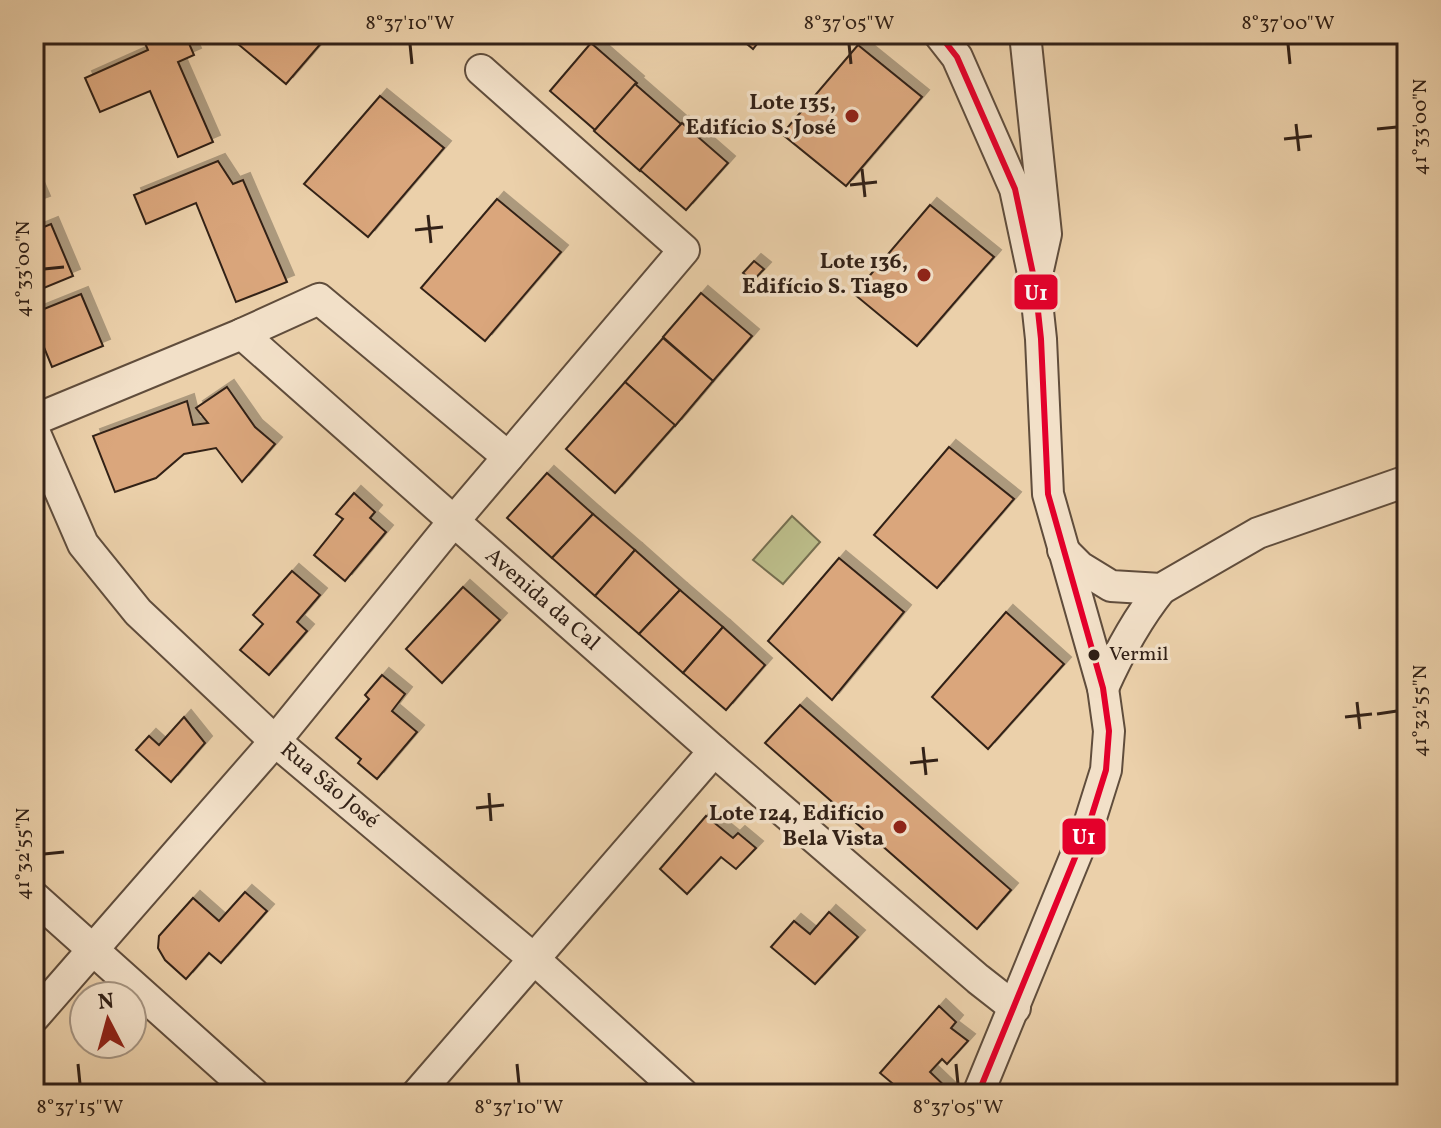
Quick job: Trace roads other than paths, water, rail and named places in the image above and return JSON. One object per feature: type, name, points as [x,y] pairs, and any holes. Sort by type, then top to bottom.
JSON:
[{"type":"street","points":[[939,34],[957,57],[1015,189],[1035,283],[1041,339],[1048,494],[1103,688],[1109,731],[1106,770],[1090,821],[978,1094]]},
{"type":"street","points":[[1025,34],[1046,234],[1035,283]]},
{"type":"street","points":[[34,1017],[275,741],[453,522],[684,250],[481,70]]},
{"type":"street","points":[[34,420],[319,299],[508,457]]},
{"type":"street","name":"Avenida da Cal","points":[[242,334],[714,751],[1015,1008]]},
{"type":"street","name":"Rua São José","points":[[34,431],[83,544],[138,612],[275,741],[534,959],[683,1094]]},
{"type":"street","points":[[1103,688],[1133,626],[1161,589],[1258,533],[1407,481]]},
{"type":"street","points":[[1063,550],[1080,567],[1111,586],[1161,589]]},
{"type":"street","points":[[417,1094],[714,751]]},
{"type":"street","points":[[34,897],[254,1094]]},
{"type":"place","name":"Lote 135, Edifício S. José","points":[[852,116]]},
{"type":"place","name":"Lote 136, Edifício S. Tiago","points":[[924,275]]},
{"type":"place","name":"Vermil","points":[[1094,655]]},
{"type":"place","name":"Lote 124, Edifício Bela Vista","points":[[900,827]]}]
